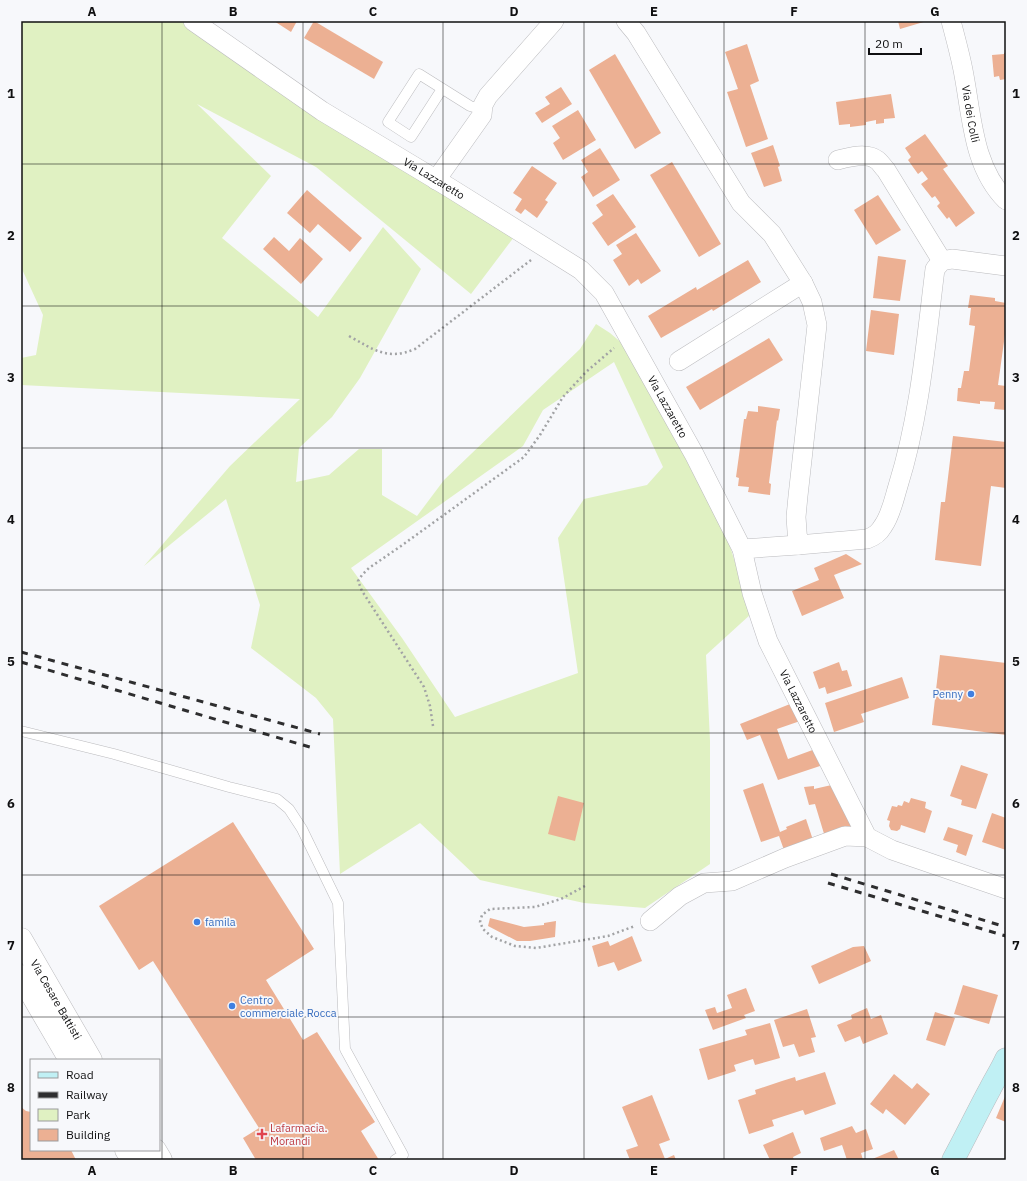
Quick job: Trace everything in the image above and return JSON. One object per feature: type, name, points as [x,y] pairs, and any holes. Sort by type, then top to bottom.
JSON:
[{"type":"main road","points":[[990,1088],[994,1072],[1006,1046]]},
{"type":"main road","points":[[953,1160],[974,1123],[990,1088],[1006,1059]]},
{"type":"street","name":"Via Lazzaretto","points":[[193,21],[322,112],[436,180],[581,270],[604,293],[694,454],[742,549],[752,594],[768,641],[867,836]]},
{"type":"street","points":[[436,180],[482,115],[483,105],[488,96],[554,21]]},
{"type":"street","points":[[626,21],[636,33],[741,203],[772,234],[803,283],[812,302],[817,325],[796,516],[798,545]]},
{"type":"street","name":"Via dei Colli","points":[[951,21],[962,65],[976,146],[986,172],[1006,200]]},
{"type":"street","points":[[838,160],[866,156],[877,159],[886,170],[942,261]]},
{"type":"street","points":[[742,549],[867,540],[877,535],[885,525],[906,459],[916,410],[935,269],[942,261],[952,259],[1006,266]]},
{"type":"street","points":[[679,361],[803,283]]},
{"type":"street","points":[[650,921],[680,896],[704,883],[732,881],[785,858],[845,836],[867,836],[892,850],[1006,889]]},
{"type":"street","name":"Via Cesare Battisti","points":[[21,939],[90,1059]]},
{"type":"street","name":"Via Cesare Battisti","points":[[21,976],[69,1059]]},
{"type":"street","points":[[127,1151],[133,1160]]},
{"type":"street","points":[[156,1151],[161,1160]]},
{"type":"lane","points":[[442,89],[411,137],[388,122],[419,74],[470,106],[477,108],[483,105]]},
{"type":"lane","points":[[21,730],[277,799],[289,809],[302,829],[338,904],[345,1049],[401,1158]]},
{"type":"lane","points":[[144,1151],[150,1160]]},
{"type":"path","points":[[349,336],[378,352],[392,355],[404,354],[415,349],[546,248]]},
{"type":"path","points":[[433,726],[430,706],[424,687],[362,591],[358,581],[369,568],[524,457],[540,435],[563,397],[586,372],[628,336]]},
{"type":"path","points":[[585,886],[561,899],[535,907],[490,910],[482,915],[480,922],[483,929],[492,937],[514,946],[536,948],[608,936],[650,921]]},
{"type":"green space","points":[[21,21],[193,21],[514,237],[471,294],[316,167],[197,104],[271,176],[222,238],[318,317],[383,227],[421,269],[360,378],[332,417],[299,448],[296,482],[329,475],[359,449],[382,449],[382,495],[417,516],[444,480],[580,349],[596,324],[610,333],[630,350],[729,543],[751,614],[706,655],[710,741],[710,864],[645,908],[584,903],[480,880],[420,823],[340,874],[333,719],[316,698],[251,648],[260,605],[226,499],[144,566],[230,466],[300,399],[21,385],[21,358],[36,355],[43,315],[21,267]],"holes":[[[614,362],[663,467],[647,485],[584,499],[558,538],[578,673],[455,717],[402,638],[351,568],[523,446],[543,410]]]},
{"type":"building","points":[[274,21],[297,21],[291,32]]},
{"type":"building","points":[[314,21],[383,62],[374,79],[304,38]]},
{"type":"building","points":[[898,21],[927,21],[900,29]]},
{"type":"building","points":[[747,44],[759,81],[750,85],[768,139],[746,147],[727,92],[738,89],[725,52]]},
{"type":"building","points":[[1006,52],[1006,79],[1000,80],[999,76],[994,77],[992,55],[1004,54]]},
{"type":"building","points":[[615,54],[661,133],[635,149],[589,70]]},
{"type":"building","points":[[561,87],[572,104],[542,123],[535,113],[550,104],[545,97]]},
{"type":"building","points":[[891,94],[895,118],[884,119],[884,123],[876,124],[876,120],[866,122],[866,125],[850,127],[850,124],[839,125],[836,102]]},
{"type":"building","points":[[578,110],[596,140],[563,160],[553,143],[560,138],[552,126]]},
{"type":"building","points":[[925,134],[948,166],[943,169],[975,213],[956,227],[949,217],[947,219],[937,206],[940,203],[935,196],[932,198],[921,184],[928,179],[922,171],[918,174],[908,160],[911,157],[905,148]]},
{"type":"building","points":[[773,145],[780,166],[778,167],[782,181],[764,187],[751,153]]},
{"type":"building","points":[[600,148],[620,180],[593,197],[581,177],[588,172],[581,160]]},
{"type":"building","points":[[672,162],[721,244],[699,257],[650,175]]},
{"type":"building","points":[[532,166],[557,183],[545,200],[548,202],[537,218],[525,209],[521,214],[515,210],[522,199],[513,193]]},
{"type":"building","points":[[307,190],[362,238],[350,252],[318,224],[310,233],[287,213]]},
{"type":"building","points":[[613,194],[636,227],[608,246],[592,223],[603,215],[596,205]]},
{"type":"building","points":[[878,195],[901,230],[876,245],[854,210]]},
{"type":"building","points":[[636,233],[661,271],[641,284],[638,279],[629,286],[613,260],[622,254],[616,245]]},
{"type":"building","points":[[274,237],[289,251],[300,238],[323,259],[301,284],[263,249]]},
{"type":"building","points":[[878,256],[906,260],[900,301],[873,298]]},
{"type":"building","points":[[748,260],[761,282],[713,311],[712,309],[661,338],[648,316],[696,287],[697,290]]},
{"type":"building","points":[[970,295],[995,298],[995,301],[1006,303],[1006,327],[998,385],[1006,386],[1006,410],[994,409],[995,402],[980,401],[980,404],[957,401],[958,388],[961,388],[964,371],[969,371],[975,326],[969,325],[971,308],[968,308]]},
{"type":"building","points":[[871,310],[899,314],[894,355],[866,351]]},
{"type":"building","points":[[769,338],[783,360],[700,410],[686,387]]},
{"type":"building","points":[[758,406],[780,409],[778,421],[777,420],[769,483],[771,484],[770,495],[748,492],[749,487],[738,486],[739,478],[736,477],[744,419],[746,419],[748,411],[758,412]]},
{"type":"building","points":[[953,436],[1006,442],[1006,488],[991,486],[981,566],[935,560],[941,502],[945,502]]},
{"type":"building","points":[[846,554],[862,564],[834,575],[844,598],[802,616],[792,591],[819,580],[814,568]]},
{"type":"building","name":"Penny","points":[[940,655],[1006,663],[1006,735],[932,725]]},
{"type":"building","points":[[839,662],[842,671],[847,670],[852,686],[827,694],[825,687],[819,689],[813,672]]},
{"type":"building","points":[[902,677],[909,698],[861,714],[864,722],[834,732],[825,703]]},
{"type":"building","points":[[795,702],[803,720],[777,729],[788,759],[818,748],[826,764],[778,780],[760,735],[747,740],[740,724]]},
{"type":"building","points":[[961,765],[988,774],[976,809],[961,805],[962,800],[950,796]]},
{"type":"building","points":[[763,783],[780,832],[787,829],[786,827],[806,819],[813,840],[784,850],[779,836],[761,842],[743,790]]},
{"type":"building","points":[[836,784],[856,826],[825,837],[815,804],[809,805],[804,787],[814,786],[814,789]]},
{"type":"building","points":[[558,796],[584,803],[575,841],[548,834]]},
{"type":"building","points":[[911,798],[926,802],[925,808],[932,811],[925,833],[901,825],[900,829],[897,831],[891,830],[889,826],[890,821],[887,820],[892,806],[902,806],[904,801],[909,803]]},
{"type":"building","points":[[992,813],[1006,818],[1006,850],[982,842]]},
{"type":"building","name":"Centro commerciale Rocca","points":[[233,822],[314,949],[266,980],[303,1040],[317,1032],[375,1122],[361,1131],[379,1160],[256,1160],[243,1138],[259,1128],[153,961],[139,970],[99,906]]},
{"type":"building","points":[[948,827],[973,835],[966,856],[956,852],[958,845],[943,840]]},
{"type":"building","points":[[490,918],[524,927],[544,925],[544,923],[556,921],[555,937],[530,941],[517,941],[488,926]]},
{"type":"building","points":[[632,936],[642,961],[618,971],[614,962],[598,967],[592,946],[608,941],[610,946]]},
{"type":"building","points":[[864,946],[871,961],[819,984],[811,966],[853,947]]},
{"type":"building","points":[[963,985],[998,995],[989,1024],[954,1014]]},
{"type":"building","points":[[746,988],[755,1011],[744,1015],[746,1018],[713,1030],[705,1010],[715,1007],[717,1013],[732,1008],[727,995]]},
{"type":"building","points":[[867,1008],[871,1019],[881,1015],[888,1034],[863,1044],[860,1036],[845,1042],[837,1025],[852,1019],[851,1015]]},
{"type":"building","points":[[807,1009],[816,1037],[811,1038],[815,1052],[799,1057],[794,1044],[783,1047],[774,1020]]},
{"type":"building","points":[[935,1012],[955,1018],[945,1046],[926,1040]]},
{"type":"building","points":[[770,1023],[780,1058],[755,1065],[753,1059],[734,1065],[736,1071],[708,1080],[699,1049],[747,1035],[745,1030]]},
{"type":"building","points":[[825,1072],[836,1104],[805,1115],[803,1110],[772,1120],[774,1126],[749,1134],[738,1100],[756,1094],[755,1090],[782,1081],[795,1077],[796,1081]]},
{"type":"building","points":[[894,1074],[912,1089],[917,1083],[930,1094],[905,1125],[886,1109],[883,1114],[870,1104]]},
{"type":"building","points":[[1006,1094],[1006,1122],[996,1118]]},
{"type":"building","points":[[652,1095],[670,1140],[659,1144],[665,1159],[674,1155],[676,1160],[630,1160],[626,1150],[638,1146],[622,1107]]},
{"type":"building","points":[[21,1107],[30,1112],[30,1151],[72,1151],[76,1160],[21,1160]]},
{"type":"building","points":[[852,1126],[856,1133],[866,1129],[873,1149],[861,1153],[863,1160],[847,1160],[842,1145],[824,1151],[820,1138]]},
{"type":"building","points":[[793,1132],[801,1153],[793,1157],[794,1160],[770,1160],[763,1145]]},
{"type":"building","points":[[894,1150],[899,1160],[870,1160]]},
{"type":"railway","points":[[21,652],[320,734]]},
{"type":"railway","points":[[21,662],[313,748]]},
{"type":"railway","points":[[831,874],[1006,927]]},
{"type":"railway","points":[[828,883],[1006,936]]},
{"type":"place","name":"Penny","points":[[971,694]]},
{"type":"place","name":"famila","points":[[197,922]]},
{"type":"place","name":"Centro commerciale Rocca","points":[[232,1006]]},
{"type":"place","name":"Lafarmacia. Morandi","points":[[262,1134]]}]
